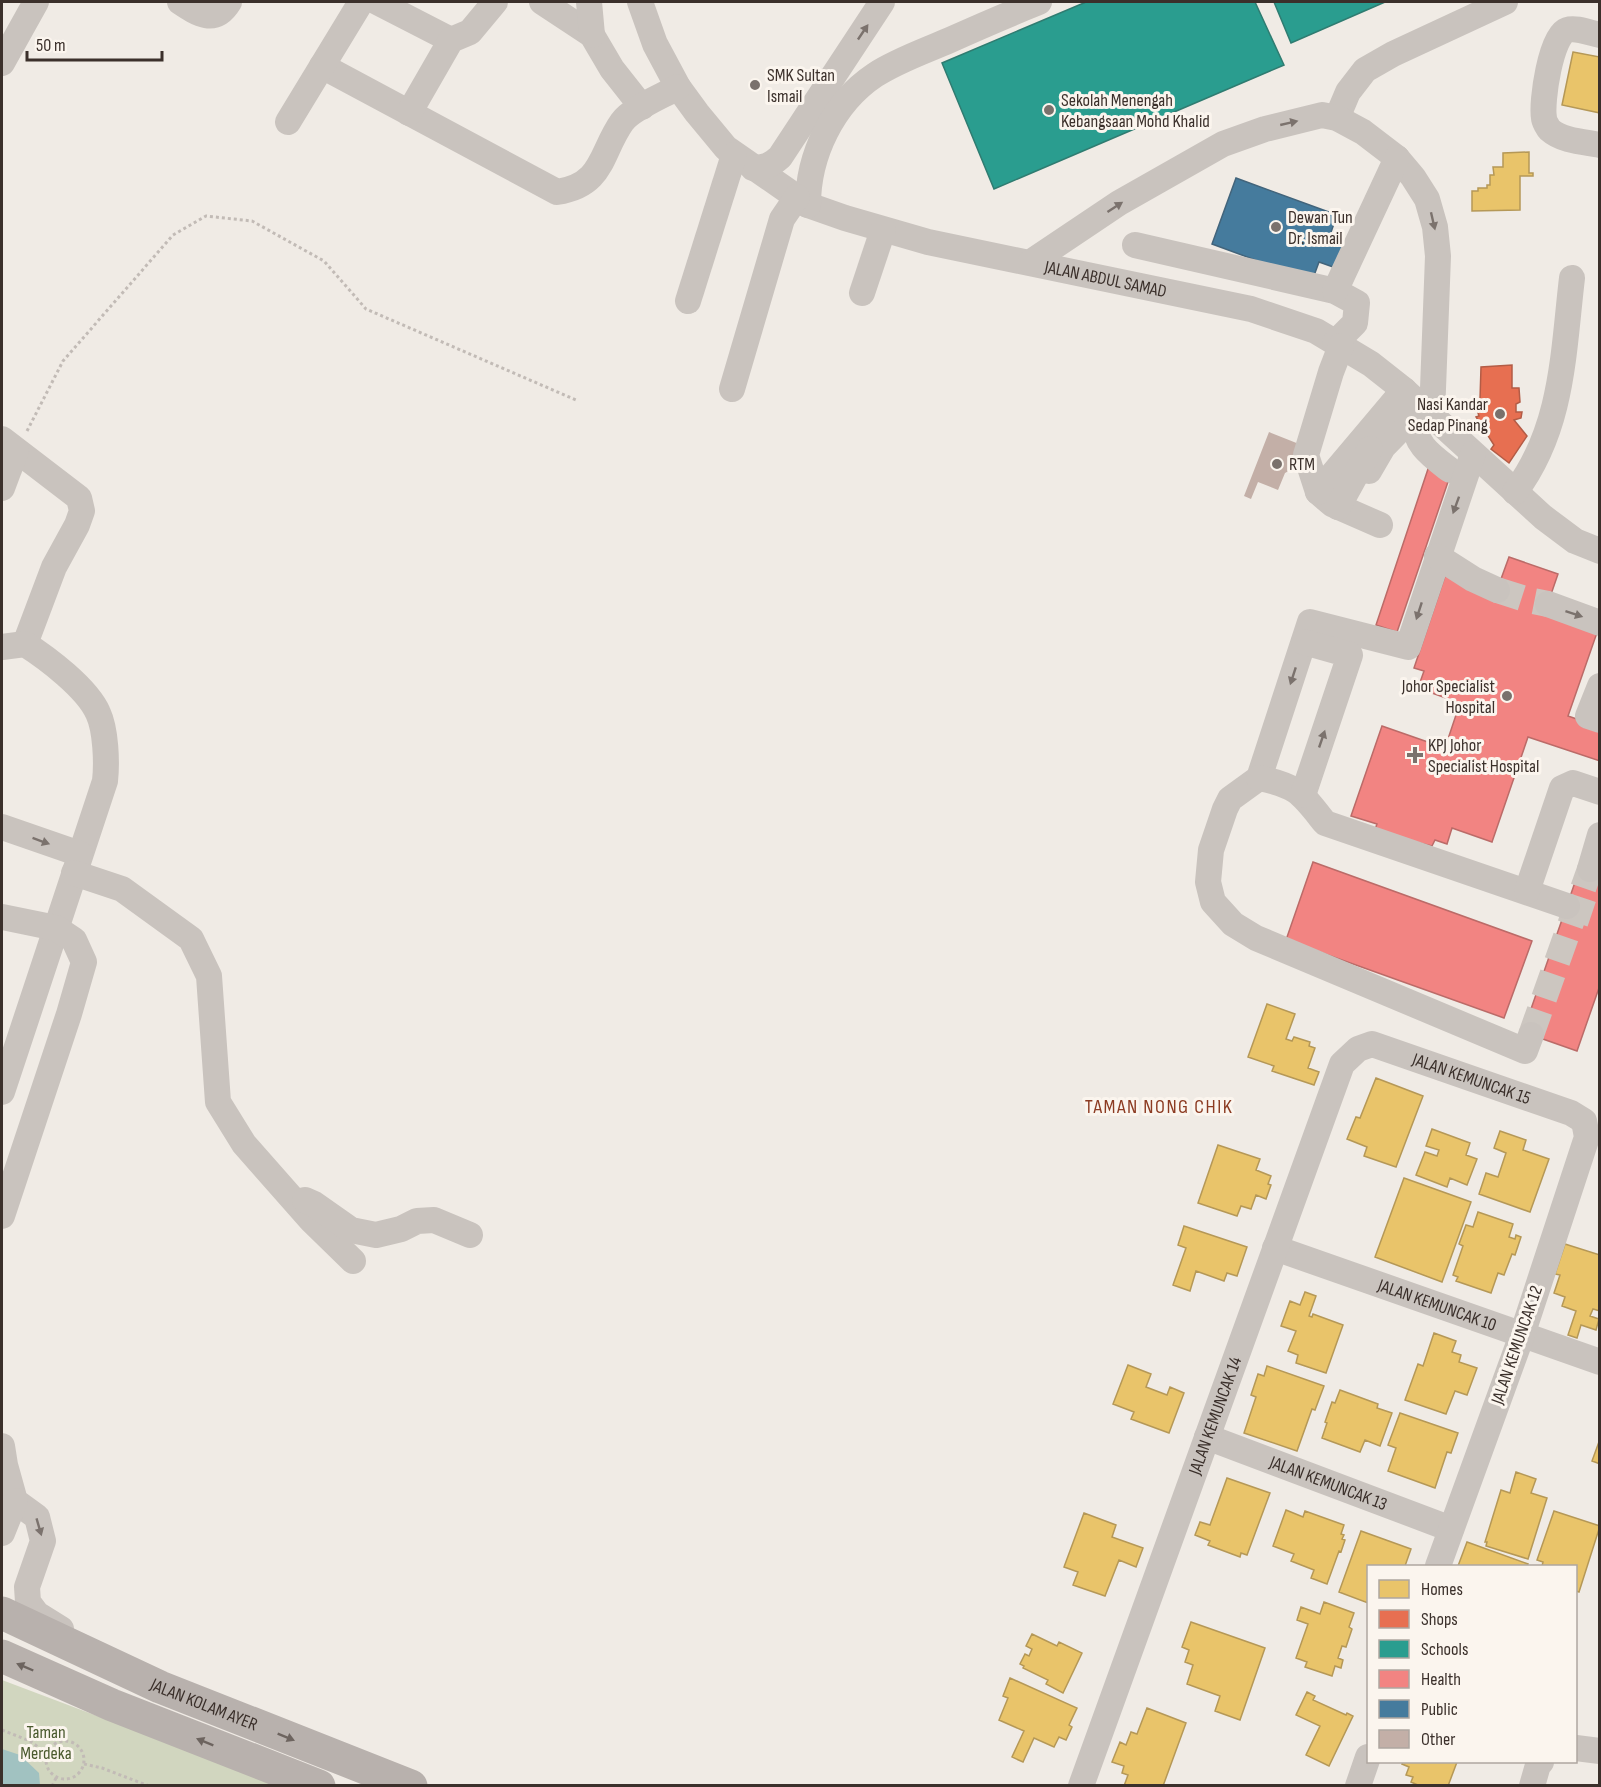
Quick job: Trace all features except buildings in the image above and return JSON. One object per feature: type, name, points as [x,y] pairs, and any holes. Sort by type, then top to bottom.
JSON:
[{"type":"main road","name":"JALAN KOLAM AYER","points":[[2,1613],[160,1687],[411,1785]]},
{"type":"main road","name":"JALAN KOLAM AYER","points":[[2,1656],[112,1705],[319,1785]]},
{"type":"street","points":[[2,63],[36,2]]},
{"type":"street","points":[[180,2],[202,15],[214,16],[229,2]]},
{"type":"street","points":[[288,122],[361,2]]},
{"type":"street","points":[[377,2],[451,40]]},
{"type":"street","points":[[410,114],[451,40],[470,32],[495,2]]},
{"type":"street","points":[[542,2],[592,35]]},
{"type":"street","points":[[589,2],[592,35],[612,69],[642,107]]},
{"type":"street","name":"JALAN ABDUL SAMAD","points":[[640,2],[654,44],[678,87],[718,140],[744,161],[803,201],[883,230],[928,242],[1251,309],[1316,331],[1371,364],[1543,517],[1575,541],[1599,551]]},
{"type":"street","points":[[688,301],[744,161],[762,168],[771,166],[780,157],[882,2]]},
{"type":"street","points":[[732,389],[782,219],[803,201],[810,171],[829,124],[849,100],[873,77],[896,63],[1039,2]]},
{"type":"street","points":[[1338,118],[1348,92],[1365,70],[1393,54],[1504,2]]},
{"type":"street","points":[[1599,35],[1575,30],[1568,30],[1560,34],[1553,46],[1544,100],[1544,119],[1551,130],[1566,138],[1599,145]]},
{"type":"street","points":[[322,66],[557,192],[573,190],[597,171],[623,120],[678,87]]},
{"type":"street","points":[[1031,262],[1119,203],[1222,144],[1265,129],[1322,115],[1338,118],[1363,132],[1397,158],[1427,199],[1435,227],[1438,256],[1414,431],[1418,441],[1428,453],[1450,471]]},
{"type":"street","points":[[1335,291],[1397,158]]},
{"type":"street","points":[[862,293],[883,230]]},
{"type":"street","points":[[1135,245],[1335,291],[1357,303],[1355,323],[1338,345],[1306,455],[1334,503],[1380,525]]},
{"type":"street","points":[[1515,492],[1527,476],[1542,446],[1558,399],[1572,278]]},
{"type":"street","points":[[1334,503],[1375,440],[1417,406]]},
{"type":"street","points":[[2,488],[9,445],[79,498],[82,511],[77,525],[13,645],[50,660],[80,689],[98,713],[107,759],[105,782],[2,1092]]},
{"type":"street","points":[[1473,454],[1408,647],[1310,622],[1259,778],[1230,799],[1225,809],[1211,850],[1208,882],[1213,902],[1233,924],[1256,938],[1525,1051],[1531,1035]]},
{"type":"street","points":[[1437,556],[1473,579],[1497,590]]},
{"type":"street","points":[[1548,604],[1599,623]]},
{"type":"street","points":[[1303,795],[1350,655],[1304,642]]},
{"type":"street","points":[[1599,686],[1588,716],[1599,720]]},
{"type":"street","points":[[1259,778],[1283,783],[1303,795],[1325,823],[1567,906]]},
{"type":"street","points":[[1527,891],[1562,788],[1573,783],[1599,792]]},
{"type":"street","points":[[2,827],[122,889],[191,939],[209,976],[218,1102],[244,1144],[310,1220],[354,1261]]},
{"type":"street","points":[[1590,869],[1599,835]]},
{"type":"street","points":[[2,917],[56,928],[74,940],[84,962],[2,1216]]},
{"type":"street","name":"JALAN KEMUNCAK 15","points":[[1358,1049],[1372,1044],[1571,1113],[1584,1121]]},
{"type":"street","name":"JALAN KEMUNCAK 14","points":[[1082,1785],[1342,1064],[1358,1049]]},
{"type":"street","points":[[15,1052],[52,1065]]},
{"type":"street","name":"JALAN KEMUNCAK 12","points":[[1438,1565],[1522,1335],[1587,1137],[1584,1121]]},
{"type":"street","points":[[288,1194],[314,1204],[351,1230],[376,1236],[401,1230],[417,1221],[434,1220],[470,1235]]},
{"type":"street","name":"JALAN KEMUNCAK 10","points":[[1275,1248],[1599,1362]]},
{"type":"street","name":"JALAN KEMUNCAK 13","points":[[1207,1437],[1451,1529]]},
{"type":"street","points":[[2,1446],[4,1465],[15,1500],[37,1517],[43,1541],[27,1587],[28,1602],[37,1614],[97,1651],[111,1664]]},
{"type":"street","points":[[2,1533],[15,1500]]},
{"type":"street","points":[[1577,1748],[1599,1751]]},
{"type":"street","points":[[1358,1785],[1367,1760]]},
{"type":"street","points":[[1532,1785],[1539,1763]]},
{"type":"path","points":[[9,445],[63,361],[173,235],[206,216],[252,221],[324,261],[366,309],[576,400]]},
{"type":"path","points":[[2,1730],[30,1741],[46,1753]]},
{"type":"path","points":[[61,1741],[70,1741],[78,1746],[83,1754],[82,1770],[70,1779],[56,1778],[45,1763],[46,1753],[52,1745],[61,1741]]},
{"type":"path","points":[[84,1764],[149,1785]]},
{"type":"path","points":[[52,1785],[56,1778]]},
{"type":"green space","name":"Taman Merdeka","points":[[2,1680],[280,1785],[2,1785]]},
{"type":"water","points":[[2,1749],[20,1755],[39,1773],[40,1785],[2,1785]]},
{"type":"tunnel","points":[[1497,590],[1548,604]]},
{"type":"tunnel","points":[[1531,1035],[1590,869]]},
{"type":"tunnel","points":[[1567,906],[1600,917]]},
{"type":"place","name":"SMK Sultan Ismail","points":[[755,85]]},
{"type":"place","name":"Sekolah Menengah Kebangsaan Mohd Khalid","points":[[1049,110]]},
{"type":"place","name":"Dewan Tun Dr. Ismail","points":[[1276,227]]},
{"type":"place","name":"Nasi Kandar Sedap Pinang","points":[[1500,414]]},
{"type":"place","name":"RTM","points":[[1277,464]]},
{"type":"place","name":"Johor Specialist Hospital","points":[[1507,696]]},
{"type":"place","name":"KPJ Johor Specialist Hospital","points":[[1415,755]]},
{"type":"district","name":"TAMAN NONG CHIK","points":[[1159,1107]]}]
